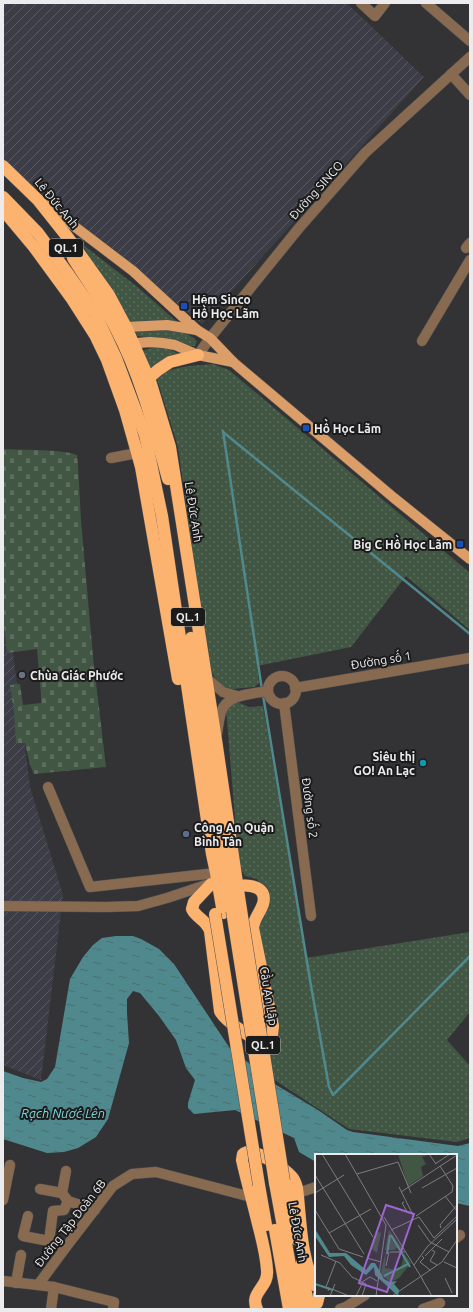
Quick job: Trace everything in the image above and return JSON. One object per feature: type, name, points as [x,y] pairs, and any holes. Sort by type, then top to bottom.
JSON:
[{"type":"highway","name":"Lê Đức Anh","points":[[3,166],[38,200],[109,295],[170,447],[238,886],[228,912]]},
{"type":"highway","name":"Lê Đức Anh","points":[[3,176],[25,194],[56,233],[121,328]]},
{"type":"highway","points":[[25,194],[38,200]]},
{"type":"highway","name":"QL.1","points":[[3,197],[38,233],[51,250],[95,313],[99,333]]},
{"type":"highway","name":"QL.1","points":[[3,210],[34,247],[99,333],[139,417],[150,458],[162,516],[212,854],[214,878],[228,912],[271,1183],[281,1309]]},
{"type":"highway","name":"QL.1","points":[[106,347],[126,410],[141,467],[186,725],[196,750]]},
{"type":"highway","points":[[145,382],[170,362],[198,355]]},
{"type":"highway","name":"Lê Đức Anh","points":[[145,382],[153,422],[168,480],[228,912]]},
{"type":"highway","points":[[214,878],[194,902],[192,909],[196,915],[206,923],[210,931],[220,1012],[225,1018],[247,1033],[260,1040],[264,1040],[272,1035],[273,1026],[253,928],[264,899],[260,890],[256,887],[238,886]]},
{"type":"highway","name":"Cầu An Lập","points":[[228,912],[271,1183]]},
{"type":"highway","points":[[257,1309],[255,1300],[257,1294],[266,1283],[267,1269],[242,1158],[244,1153],[249,1152],[265,1158],[289,1174],[295,1181],[298,1193],[307,1262],[315,1284]]},
{"type":"highway","name":"Lê Đức Anh","points":[[271,1183],[305,1309]]},
{"type":"highway","name":"Lê Đức Anh","points":[[271,1183],[289,1309]]},
{"type":"highway","points":[[305,1309],[317,1303],[319,1296]]},
{"type":"main road","points":[[38,200],[133,271],[197,330],[210,338],[233,362],[394,498],[470,559]]},
{"type":"main road","points":[[99,333],[121,328],[167,325],[197,330]]},
{"type":"main road","points":[[106,347],[128,343],[150,342],[175,345],[198,355],[233,362]]},
{"type":"street","points":[[361,3],[375,16],[385,3]]},
{"type":"street","points":[[426,3],[470,41]]},
{"type":"street","name":"Đường SINCO","points":[[198,355],[299,228],[365,153],[470,57]]},
{"type":"street","points":[[451,74],[470,95]]},
{"type":"street","points":[[422,341],[470,260]]},
{"type":"street","points":[[111,458],[137,454]]},
{"type":"street","name":"Đường số 1","points":[[295,688],[470,658]]},
{"type":"street","points":[[282,676],[291,679],[295,688],[294,696],[288,702],[284,703],[279,703],[272,699],[268,691],[270,682],[273,678],[282,676]]},
{"type":"street","points":[[205,677],[223,692],[237,696]]},
{"type":"street","points":[[216,740],[221,711],[225,704],[237,696],[268,691]]},
{"type":"street","name":"Đường số 2","points":[[284,703],[311,916]]},
{"type":"street","points":[[48,787],[90,887],[214,878]]},
{"type":"street","points":[[3,906],[138,906],[156,902],[214,878]]},
{"type":"street","points":[[3,1200],[10,1166]]},
{"type":"street","points":[[49,1241],[53,1211],[64,1210],[66,1171]]},
{"type":"street","name":"Đường Tập Đoàn 6B","points":[[3,1281],[38,1285],[113,1186],[132,1174],[156,1172],[251,1197]]},
{"type":"street","points":[[298,1193],[315,1187]]},
{"type":"street","points":[[40,1189],[65,1197],[94,1210]]},
{"type":"street","points":[[28,1216],[23,1236],[49,1241],[66,1247]]},
{"type":"street","points":[[16,1282],[21,1255]]},
{"type":"street","points":[[38,1285],[54,1287],[114,1302],[113,1309]]},
{"type":"street","points":[[50,1309],[54,1287]]},
{"type":"street","points":[[340,1309],[363,1296]]},
{"type":"street","points":[[423,1309],[440,1303]]},
{"type":"shaded area","points":[[3,3],[347,3],[424,77],[202,324],[3,162]]},
{"type":"shaded area","points":[[3,575],[30,787],[63,895],[41,1080],[3,1065]]},
{"type":"green space","points":[[82,244],[140,289],[176,321],[126,321]]},
{"type":"green space","points":[[164,328],[186,333],[197,341],[195,346],[190,346],[180,341],[137,336],[135,331]]},
{"type":"green space","points":[[155,347],[166,348],[182,355],[150,367],[141,351]]},
{"type":"green space","points":[[213,364],[229,370],[470,573],[470,630],[406,576],[351,647],[257,666],[259,683],[254,687],[232,689],[219,685],[208,663],[178,447],[157,379],[169,371],[183,367]]},
{"type":"green space","points":[[3,449],[52,451],[77,455],[93,657],[106,767],[34,774],[30,765],[25,743],[16,743],[14,712],[10,685],[20,684],[23,705],[41,703],[41,695],[37,649],[7,653],[3,615]]},
{"type":"green space","points":[[235,701],[249,707],[263,706],[306,958],[470,932],[470,1012],[447,1040],[470,1066],[470,1138],[457,1142],[349,1129],[273,1079],[268,1044],[275,1038],[257,921],[268,895],[257,879],[245,876],[239,866],[226,709]]},
{"type":"water","name":"Rạch Nước Lên","points":[[133,936],[159,949],[174,964],[229,1047],[273,1083],[318,1110],[347,1130],[458,1146],[470,1143],[470,1206],[457,1203],[457,1154],[315,1154],[315,1161],[299,1152],[294,1138],[235,1110],[194,1114],[188,1108],[188,1103],[195,1080],[186,1068],[176,1040],[140,993],[133,991],[127,999],[129,1043],[108,1119],[96,1137],[78,1148],[64,1152],[47,1153],[3,1139],[3,1071],[41,1082],[47,1079],[55,1067],[70,979],[83,957],[93,945],[102,938]]},
{"type":"waterway","points":[[223,431],[262,690]]},
{"type":"waterway","points":[[223,432],[470,634]]},
{"type":"waterway","points":[[263,695],[310,980],[329,1087],[333,1095],[470,956]]},
{"type":"place","name":"Hẻm Sinco Hồ Học Lãm","points":[[184,306]]},
{"type":"place","name":"Hồ Học Lãm","points":[[306,428]]},
{"type":"place","name":"Big C Hồ Học Lãm","points":[[460,544]]},
{"type":"place","name":"Chùa Giác Phước","points":[[22,675]]},
{"type":"place","name":"Siêu thị GO! An Lạc","points":[[423,763]]},
{"type":"place","name":"Công An Quận Bình Tân","points":[[186,834]]}]
